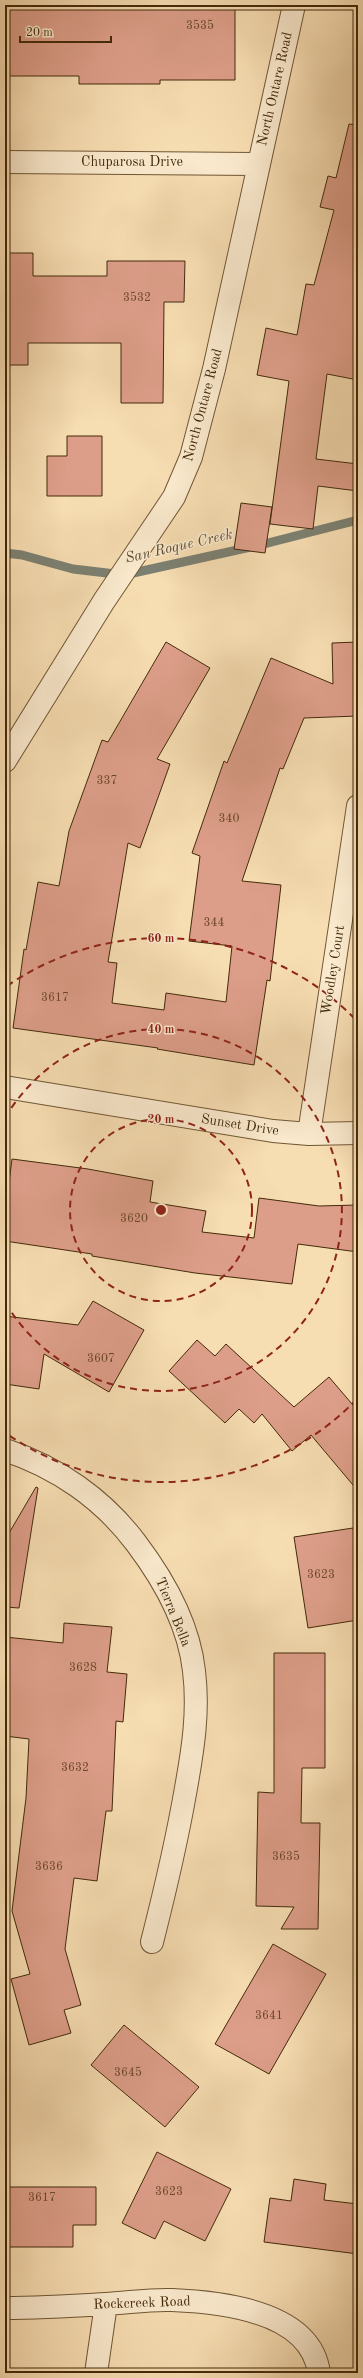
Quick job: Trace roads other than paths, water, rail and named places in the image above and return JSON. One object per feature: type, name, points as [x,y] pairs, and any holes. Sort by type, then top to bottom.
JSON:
[{"type":"street","name":"North Ontare Road","points":[[5,761],[104,601],[174,497],[192,457],[214,369],[294,5]]},
{"type":"street","name":"Chuparosa Drive","points":[[5,162],[258,164]]},
{"type":"street","name":"Woodley Court","points":[[309,1134],[358,806]]},
{"type":"street","name":"Sunset Drive","points":[[5,1087],[273,1131],[309,1134],[358,1133]]},
{"type":"street","name":"Tierra Bella","points":[[5,1450],[23,1456],[64,1477],[90,1494],[124,1528],[153,1565],[168,1592],[186,1636],[194,1670],[196,1707],[194,1744],[176,1845],[152,1942]]},
{"type":"street","name":"Rockcreek Road","points":[[5,2308],[170,2300],[209,2303],[249,2311],[286,2324],[300,2335],[311,2349],[320,2373]]},
{"type":"street","points":[[96,2373],[106,2304]]},
{"type":"waterway","name":"San Roque Creek","points":[[5,553],[22,555],[73,569],[124,575],[260,545],[358,520]]}]
